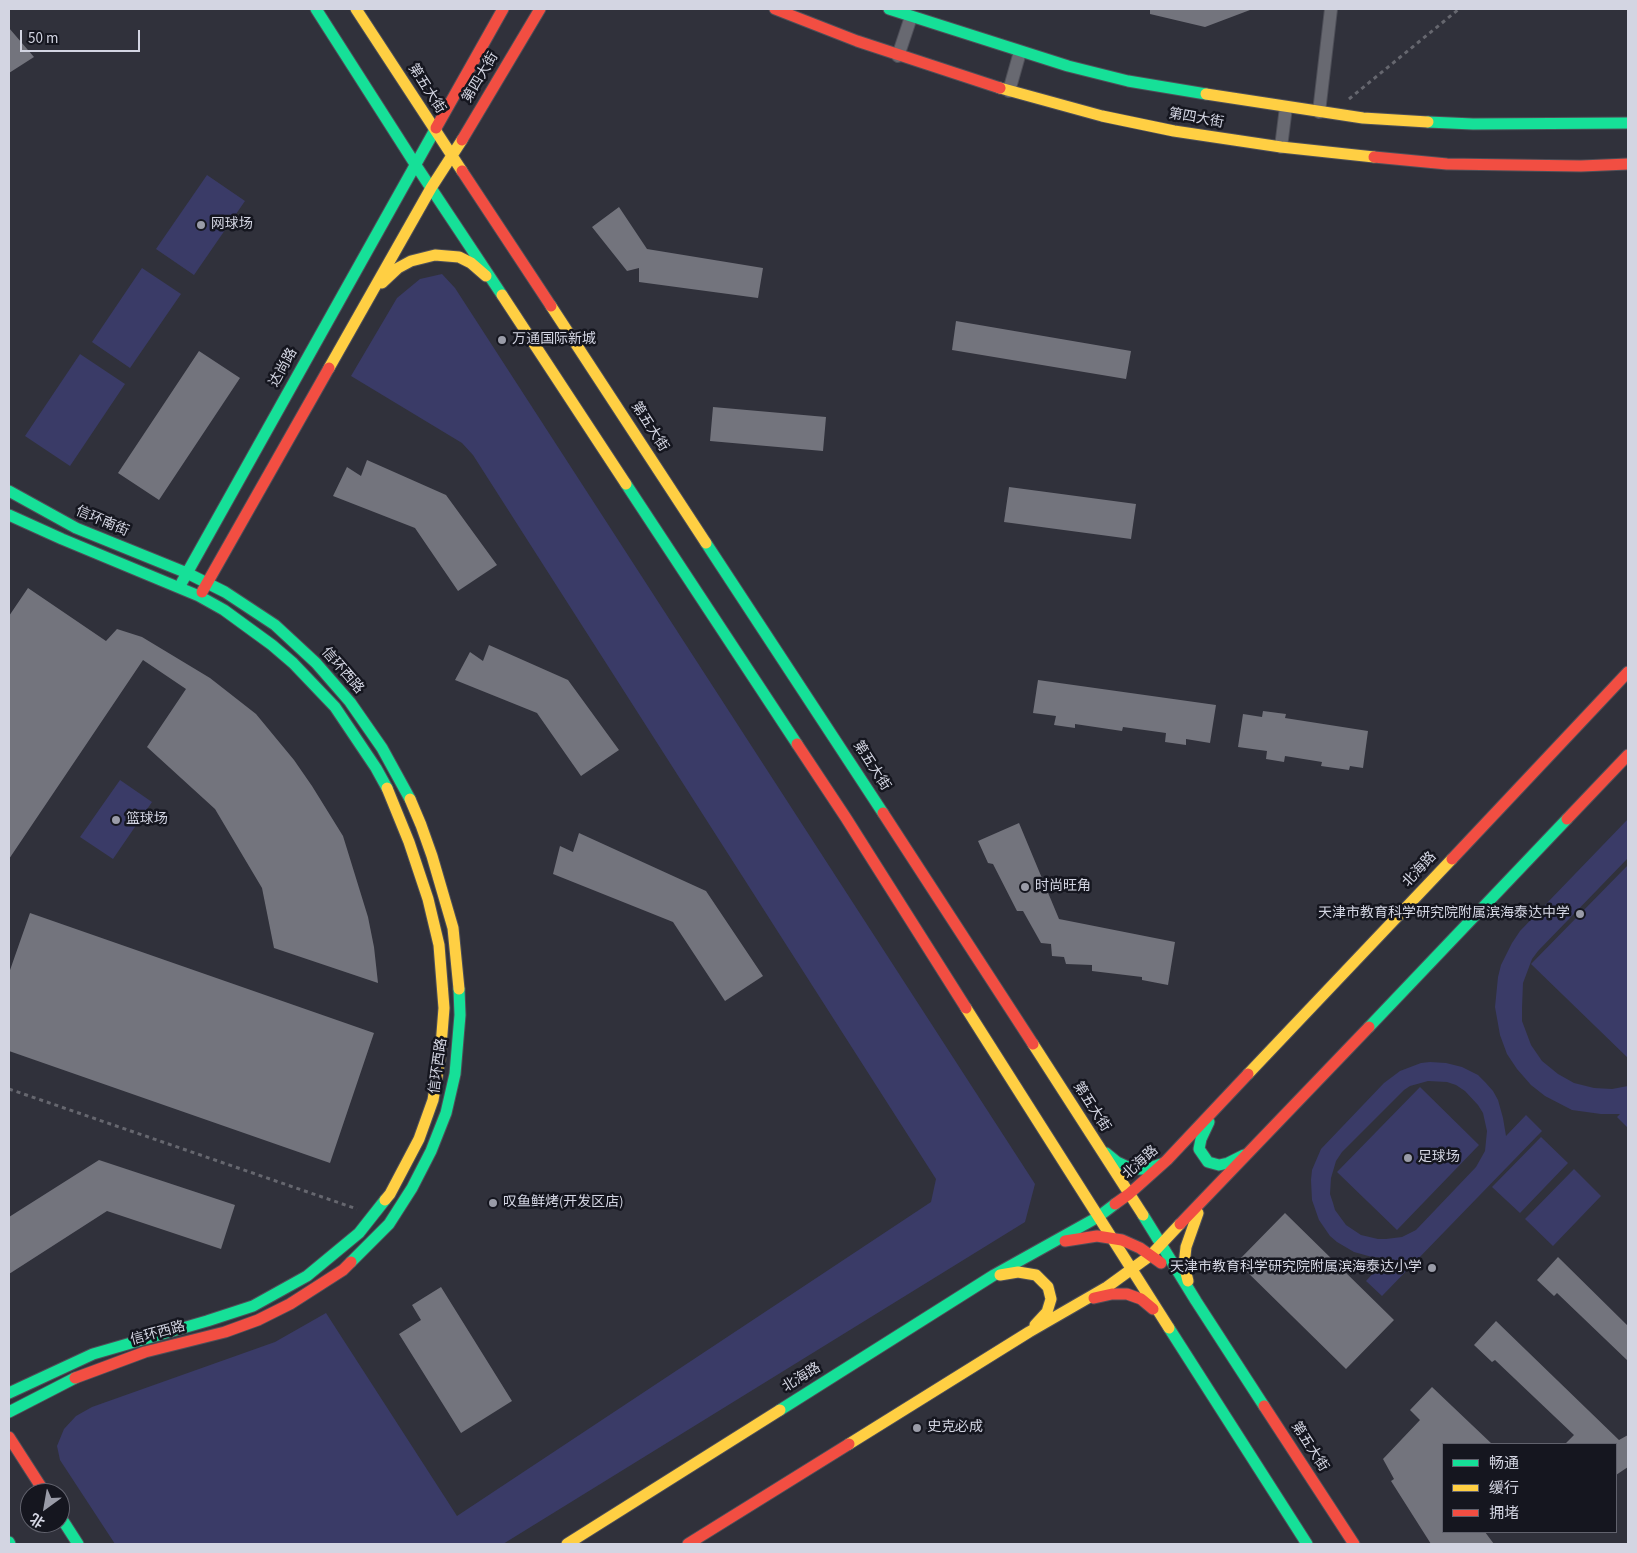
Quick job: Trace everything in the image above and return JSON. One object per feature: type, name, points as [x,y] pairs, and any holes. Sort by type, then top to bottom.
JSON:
[{"type":"main road","points":[[316,9],[415,164],[846,818],[1062,1161],[1307,1544]]},
{"type":"main road","name":"第五大街","points":[[356,9],[876,800],[1129,1194],[1142,1221],[1162,1245],[1196,1301],[1354,1544]]},
{"type":"main road","name":"第四大街","points":[[415,164],[503,9]]},
{"type":"main road","name":"第四大街","points":[[431,188],[540,9]]},
{"type":"main road","name":"第四大街","points":[[775,9],[898,56],[1009,91],[1102,116],[1174,131],[1281,147],[1447,164],[1580,166],[1628,164]]},
{"type":"main road","name":"第四大街","points":[[890,9],[1020,52],[1128,81],[1324,113],[1416,122],[1472,124],[1628,123]]},
{"type":"main road","name":"达尚路","points":[[179,587],[415,164]]},
{"type":"main road","points":[[199,596],[431,188]]},
{"type":"main road","points":[[366,303],[398,268],[411,261],[435,255],[459,258],[471,263],[495,286]]},
{"type":"main road","name":"信环南街","points":[[9,491],[76,528],[187,573]]},
{"type":"main road","points":[[9,514],[62,539],[179,587]]},
{"type":"main road","name":"信环西路","points":[[9,1412],[60,1385],[95,1370],[145,1352],[225,1332],[258,1320],[290,1304],[343,1270],[388,1224],[412,1188],[439,1131],[451,1095],[455,1074],[460,1015],[453,928],[432,856],[410,800],[382,748],[350,702],[316,663],[275,625],[225,592],[187,573]]},
{"type":"main road","name":"信环西路","points":[[9,1393],[48,1373],[93,1354],[252,1306],[287,1288],[327,1261],[359,1233],[390,1194],[419,1139],[433,1100],[440,1059],[444,1008],[439,945],[428,899],[409,842],[388,791],[364,750],[335,707],[293,663],[224,610],[179,587]]},
{"type":"main road","name":"北海路","points":[[567,1544],[994,1275],[1098,1217],[1104,1202],[1129,1194],[1167,1160],[1216,1109],[1628,672]]},
{"type":"main road","points":[[688,1544],[1029,1332],[1076,1305],[1147,1259],[1628,755]]},
{"type":"main road","points":[[1216,1109],[1201,1139],[1199,1149],[1208,1162],[1219,1165],[1228,1163],[1239,1159],[1255,1147]]},
{"type":"main road","points":[[1093,1139],[1111,1157],[1132,1169],[1147,1170],[1167,1160]]},
{"type":"main road","points":[[1140,1248],[1147,1189],[1167,1160]]},
{"type":"main road","points":[[1062,1161],[1104,1202],[1142,1221],[1184,1213],[1205,1200]]},
{"type":"main road","points":[[1196,1301],[1186,1276],[1184,1257],[1194,1220],[1205,1200]]},
{"type":"main road","points":[[1040,1250],[1071,1239],[1097,1236],[1122,1240],[1140,1248],[1147,1259],[1164,1321]]},
{"type":"main road","points":[[1147,1259],[1173,1274],[1196,1301]]},
{"type":"main road","points":[[994,1275],[1018,1272],[1036,1276],[1048,1287],[1051,1299],[1047,1312],[1029,1332]]},
{"type":"main road","points":[[1076,1305],[1106,1295],[1127,1294],[1148,1303],[1164,1321]]},
{"type":"main road","points":[[9,1437],[39,1483]]},
{"type":"main road","points":[[70,1532],[78,1544]]},
{"type":"street","points":[[1324,113],[1331,9]]},
{"type":"street","points":[[898,56],[911,17]]},
{"type":"street","points":[[1009,91],[1020,52]]},
{"type":"street","points":[[1281,147],[1286,107]]},
{"type":"path","points":[[1324,113],[1366,86],[1459,9]]},
{"type":"path","points":[[9,1089],[374,1214]]},
{"type":"shaded area","name":"网球场","points":[[207,175],[245,201],[194,275],[156,249]]},
{"type":"shaded area","points":[[142,268],[181,294],[130,368],[92,342]]},
{"type":"shaded area","points":[[442,274],[455,288],[1035,1184],[1025,1222],[503,1544],[115,1544],[60,1460],[57,1446],[64,1429],[76,1416],[92,1407],[275,1342],[326,1313],[457,1516],[931,1202],[936,1179],[473,455],[462,443],[351,376],[397,298],[420,279]]},
{"type":"shaded area","points":[[80,354],[125,384],[70,466],[25,436]]},
{"type":"shaded area","name":"篮球场","points":[[120,780],[152,802],[113,859],[80,837]]},
{"type":"shaded area","points":[[1628,819],[1628,858],[1532,959],[1523,983],[1522,1021],[1531,1045],[1542,1061],[1558,1074],[1574,1083],[1594,1088],[1612,1089],[1628,1086],[1628,1128],[1617,1117],[1620,1114],[1601,1114],[1572,1110],[1545,1096],[1531,1085],[1507,1054],[1500,1035],[1495,1007],[1501,965],[1520,931]]},
{"type":"shaded area","points":[[1628,865],[1628,1058],[1531,964]]},
{"type":"shaded area","points":[[1421,1063],[1446,1063],[1462,1067],[1478,1075],[1493,1091],[1498,1100],[1506,1136],[1526,1115],[1542,1131],[1382,1296],[1366,1281],[1387,1258],[1372,1257],[1354,1252],[1330,1236],[1319,1220],[1312,1200],[1312,1170],[1321,1149],[1384,1083],[1400,1071]],"holes":[[[1428,1081],[1447,1082],[1465,1091],[1483,1113],[1487,1131],[1485,1151],[1476,1167],[1416,1230],[1402,1237],[1386,1239],[1361,1235],[1346,1225],[1335,1210],[1330,1194],[1331,1178],[1336,1161],[1342,1152],[1404,1090],[1410,1086]]]},
{"type":"shaded area","name":"足球场","points":[[1420,1087],[1479,1145],[1397,1230],[1337,1172]]},
{"type":"shaded area","points":[[1541,1137],[1568,1163],[1520,1213],[1492,1187]]},
{"type":"shaded area","points":[[1574,1169],[1601,1196],[1553,1246],[1525,1219]]},
{"type":"building","points":[[1150,9],[1250,10],[1205,27],[1150,14]]},
{"type":"building","points":[[9,28],[34,57],[9,73]]},
{"type":"building","points":[[619,207],[647,249],[763,268],[758,298],[639,282],[639,268],[627,271],[592,227]]},
{"type":"building","points":[[956,321],[1131,351],[1126,379],[952,350]]},
{"type":"building","points":[[199,351],[240,378],[159,500],[118,473]]},
{"type":"building","points":[[713,407],[826,417],[823,451],[710,441]]},
{"type":"building","points":[[367,460],[446,495],[497,565],[458,591],[415,528],[333,496],[347,467],[361,476]]},
{"type":"building","points":[[1009,487],[1136,504],[1131,539],[1004,522]]},
{"type":"building","points":[[28,588],[106,641],[117,629],[142,637],[210,678],[256,714],[294,760],[343,836],[368,917],[378,983],[274,948],[262,888],[215,809],[147,747],[186,689],[143,660],[9,859],[9,616]]},
{"type":"building","points":[[489,645],[568,680],[619,750],[581,776],[537,713],[455,680],[470,652],[483,661]]},
{"type":"building","points":[[1038,680],[1216,705],[1210,743],[1186,739],[1186,745],[1165,742],[1166,733],[1123,727],[1122,731],[1075,724],[1075,728],[1054,725],[1056,716],[1033,713]]},
{"type":"building","points":[[1263,711],[1286,714],[1285,718],[1368,731],[1363,768],[1350,766],[1349,770],[1321,766],[1322,762],[1285,756],[1284,762],[1266,759],[1267,751],[1238,747],[1243,714],[1262,717]]},
{"type":"building","name":"时尚旺角","points":[[1019,823],[1059,919],[1175,942],[1168,985],[1142,980],[1142,977],[1092,971],[1092,965],[1066,964],[1064,957],[1052,956],[1051,944],[1041,943],[1023,911],[1017,911],[993,864],[988,863],[978,841]]},
{"type":"building","points":[[579,833],[706,891],[763,976],[725,1001],[673,922],[553,874],[560,846],[573,852]]},
{"type":"building","points":[[30,913],[374,1033],[330,1163],[9,1051],[9,973]]},
{"type":"building","points":[[99,1160],[235,1205],[221,1249],[107,1211],[9,1274],[9,1217]]},
{"type":"building","points":[[1285,1213],[1394,1320],[1346,1369],[1237,1262]]},
{"type":"building","points":[[1558,1257],[1628,1326],[1628,1361],[1557,1293],[1554,1296],[1537,1280]]},
{"type":"building","points":[[441,1287],[512,1401],[461,1433],[399,1334],[421,1320],[412,1305]]},
{"type":"building","points":[[1496,1321],[1619,1440],[1628,1435],[1628,1467],[1617,1474],[1617,1443],[1566,1443],[1574,1435],[1495,1360],[1492,1362],[1474,1345]]},
{"type":"building","points":[[1432,1387],[1491,1443],[1442,1443],[1442,1533],[1486,1533],[1494,1544],[1431,1544],[1391,1481],[1394,1479],[1383,1459],[1420,1420],[1410,1410]]},
{"type":"traffic: fast","points":[[316,9],[415,164],[502,295]]},
{"type":"traffic: fast","points":[[889,9],[1068,66],[1128,81],[1206,94]]},
{"type":"traffic: fast","points":[[1428,122],[1473,124],[1628,123]]},
{"type":"traffic: fast","points":[[182,582],[436,128]]},
{"type":"traffic: fast","points":[[626,484],[797,744]]},
{"type":"traffic: fast","points":[[9,491],[76,528],[187,573],[225,592],[275,625],[316,663],[350,702],[382,748],[410,799]]},
{"type":"traffic: fast","points":[[9,515],[199,596],[224,610],[293,663],[335,707],[376,768],[387,788]]},
{"type":"traffic: fast","points":[[706,543],[883,813]]},
{"type":"traffic: fast","points":[[1369,1027],[1567,819]]},
{"type":"traffic: fast","points":[[351,1262],[389,1224],[412,1188],[431,1151],[446,1113],[455,1074],[460,1015],[459,989]]},
{"type":"traffic: fast","points":[[1209,1122],[1201,1139],[1199,1149],[1208,1162],[1219,1165],[1244,1155]]},
{"type":"traffic: fast","points":[[1106,1153],[1117,1162],[1132,1169],[1147,1169],[1161,1164]]},
{"type":"traffic: fast","points":[[9,1393],[93,1354],[253,1306],[307,1276],[359,1233],[385,1200]]},
{"type":"traffic: fast","points":[[780,1410],[994,1275],[1098,1217],[1115,1204]]},
{"type":"traffic: fast","points":[[1143,1215],[1264,1406]]},
{"type":"traffic: fast","points":[[1169,1328],[1307,1544]]},
{"type":"traffic: fast","points":[[9,1412],[75,1378]]},
{"type":"traffic: fast","points":[[70,1532],[78,1544]]},
{"type":"traffic: slow","points":[[356,9],[462,171]]},
{"type":"traffic: slow","points":[[1000,88],[1102,116],[1174,131],[1281,147],[1374,157]]},
{"type":"traffic: slow","points":[[1206,94],[1363,118],[1428,122]]},
{"type":"traffic: slow","points":[[329,368],[431,188],[462,140]]},
{"type":"traffic: slow","points":[[382,283],[398,268],[411,261],[435,255],[459,257],[471,263],[486,276]]},
{"type":"traffic: slow","points":[[502,295],[626,484]]},
{"type":"traffic: slow","points":[[551,306],[706,543]]},
{"type":"traffic: slow","points":[[385,1200],[419,1139],[433,1100],[440,1059],[444,1008],[439,945],[428,899],[409,842],[387,788]]},
{"type":"traffic: slow","points":[[410,799],[432,856],[453,928],[459,989]]},
{"type":"traffic: slow","points":[[1248,1074],[1452,859]]},
{"type":"traffic: slow","points":[[966,1008],[1169,1328]]},
{"type":"traffic: slow","points":[[1033,1044],[1143,1215]]},
{"type":"traffic: slow","points":[[1188,1281],[1184,1265],[1186,1247],[1198,1213]]},
{"type":"traffic: slow","points":[[849,1444],[1029,1332],[1107,1287],[1151,1255],[1180,1224]]},
{"type":"traffic: slow","points":[[1000,1275],[1018,1272],[1036,1275],[1048,1287],[1051,1299],[1047,1312],[1035,1325]]},
{"type":"traffic: slow","points":[[567,1544],[780,1410]]},
{"type":"traffic: jam","points":[[436,128],[503,9]]},
{"type":"traffic: jam","points":[[462,140],[540,9]]},
{"type":"traffic: jam","points":[[775,9],[857,41],[1000,88]]},
{"type":"traffic: jam","points":[[1374,157],[1447,164],[1581,166],[1628,164]]},
{"type":"traffic: jam","points":[[462,171],[551,306]]},
{"type":"traffic: jam","points":[[202,592],[329,368]]},
{"type":"traffic: jam","points":[[1452,859],[1628,672]]},
{"type":"traffic: jam","points":[[797,744],[966,1008]]},
{"type":"traffic: jam","points":[[1567,819],[1628,755]]},
{"type":"traffic: jam","points":[[883,813],[1033,1044]]},
{"type":"traffic: jam","points":[[1180,1224],[1369,1027]]},
{"type":"traffic: jam","points":[[1115,1204],[1167,1160],[1248,1074]]},
{"type":"traffic: jam","points":[[1065,1241],[1097,1236],[1122,1240],[1140,1248],[1161,1263]]},
{"type":"traffic: jam","points":[[75,1378],[145,1352],[225,1332],[258,1320],[290,1304],[343,1270],[351,1262]]},
{"type":"traffic: jam","points":[[1094,1298],[1112,1294],[1127,1294],[1141,1299],[1153,1309]]},
{"type":"traffic: jam","points":[[1264,1406],[1354,1544]]},
{"type":"traffic: jam","points":[[9,1437],[39,1483]]},
{"type":"traffic: jam","points":[[688,1544],[849,1444]]},
{"type":"place","name":"网球场","points":[[201,225]]},
{"type":"place","name":"万通国际新城","points":[[502,340]]},
{"type":"place","name":"篮球场","points":[[116,820]]},
{"type":"place","name":"时尚旺角","points":[[1025,887]]},
{"type":"place","name":"天津市教育科学研究院附属滨海泰达中学","points":[[1580,914]]},
{"type":"place","name":"足球场","points":[[1408,1158]]},
{"type":"place","name":"叹鱼鲜烤(开发区店)","points":[[493,1203]]},
{"type":"place","name":"天津市教育科学研究院附属滨海泰达小学","points":[[1432,1268]]},
{"type":"place","name":"史克必成","points":[[917,1428]]}]
